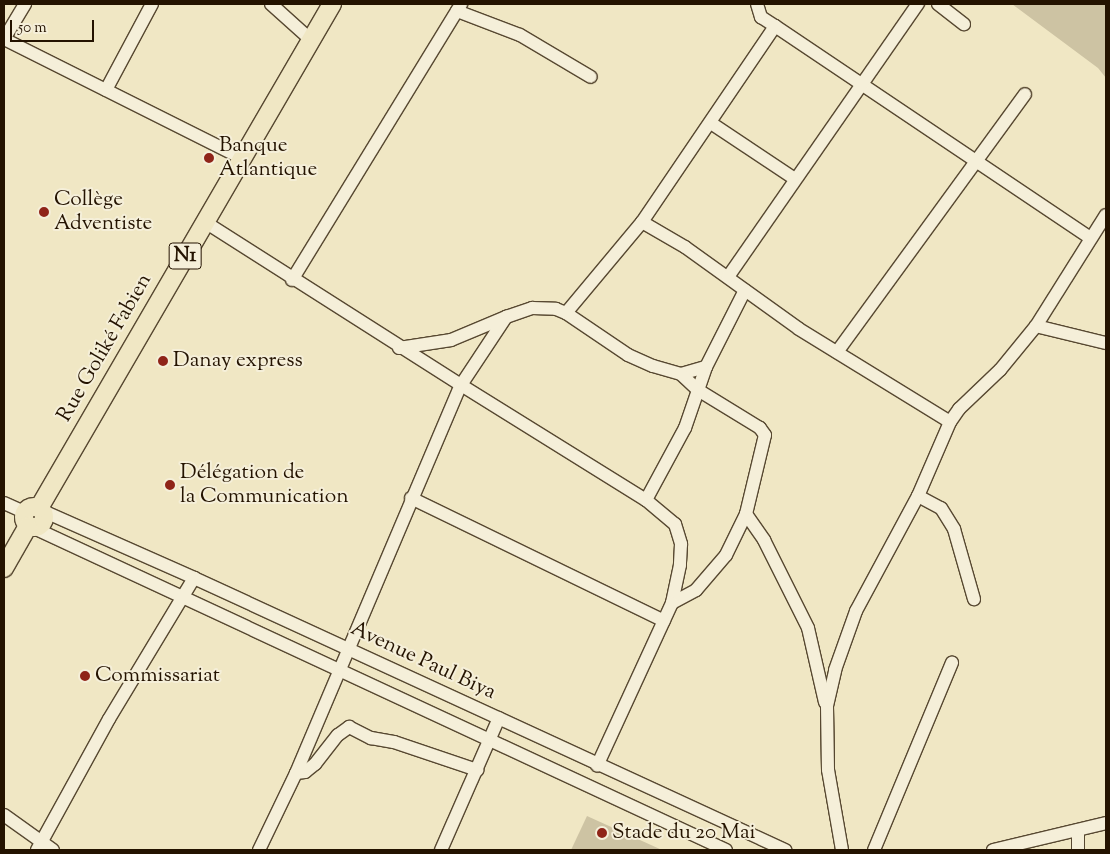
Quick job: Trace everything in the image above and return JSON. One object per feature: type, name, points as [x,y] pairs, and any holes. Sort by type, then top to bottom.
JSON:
[{"type":"highway","name":"Rue Goliké Fabien","points":[[34,517],[332,4]]},
{"type":"highway","name":"N1","points":[[4,568],[34,517]]},
{"type":"street","points":[[25,4],[4,39],[242,158]]},
{"type":"street","points":[[106,90],[152,4]]},
{"type":"street","points":[[272,4],[311,40]]},
{"type":"street","points":[[757,4],[761,17],[1090,238]]},
{"type":"street","points":[[728,277],[795,179],[843,114],[861,83],[918,4]]},
{"type":"street","points":[[938,4],[964,24]]},
{"type":"street","points":[[292,280],[459,7],[520,35],[591,77]]},
{"type":"street","points":[[566,313],[642,222],[711,123],[775,26]]},
{"type":"street","points":[[837,352],[1024,94]]},
{"type":"street","points":[[711,123],[795,179]]},
{"type":"street","points":[[826,706],[834,670],[856,611],[918,496],[950,422],[958,409],[1000,370],[1036,326],[1106,215]]},
{"type":"street","points":[[205,222],[399,348],[646,500],[676,524],[681,544],[672,604],[597,766]]},
{"type":"street","points":[[642,222],[728,277],[799,329],[950,422]]},
{"type":"street","points":[[646,500],[685,428],[706,367],[745,290]]},
{"type":"street","points":[[399,348],[451,340],[506,317],[544,308],[566,313],[628,355],[681,374],[698,390],[760,428],[765,434],[746,514],[726,556],[696,590],[672,604]]},
{"type":"street","points":[[259,850],[296,773],[340,672],[411,498],[460,385],[506,317]]},
{"type":"street","points":[[1036,326],[1106,342]]},
{"type":"street","points":[[681,374],[706,367]]},
{"type":"street","points":[[918,496],[941,508],[954,529],[974,599]]},
{"type":"street","points":[[411,498],[664,621]]},
{"type":"street","points":[[4,502],[183,597],[488,741],[726,850]]},
{"type":"street","points":[[746,514],[764,540],[808,628],[826,706],[828,770],[842,850]]},
{"type":"street","name":"Avenue Paul Biya","points":[[34,517],[194,578],[499,718],[597,766],[785,850]]},
{"type":"street","points":[[38,847],[109,719],[194,578]]},
{"type":"street","points":[[874,850],[952,663]]},
{"type":"street","points":[[441,850],[499,718]]},
{"type":"street","points":[[296,773],[305,772],[315,764],[338,734],[349,727],[371,738],[394,742],[477,770]]},
{"type":"street","points":[[4,815],[38,847],[53,850]]},
{"type":"street","points":[[993,850],[1106,823]]},
{"type":"street","points":[[1078,830],[1078,850]]},
{"type":"shaded area","points":[[1012,4],[1106,4],[1106,78],[1098,68]]},
{"type":"shaded area","name":"Stade du 20 Mai","points":[[587,816],[662,850],[571,850]]},
{"type":"place","name":"Banque Atlantique","points":[[209,158]]},
{"type":"place","name":"Collège Adventiste","points":[[44,212]]},
{"type":"place","name":"Danay express","points":[[163,361]]},
{"type":"place","name":"Délégation de la Communication","points":[[170,485]]},
{"type":"place","name":"Commissariat","points":[[85,676]]},
{"type":"place","name":"Stade du 20 Mai","points":[[602,833]]}]
